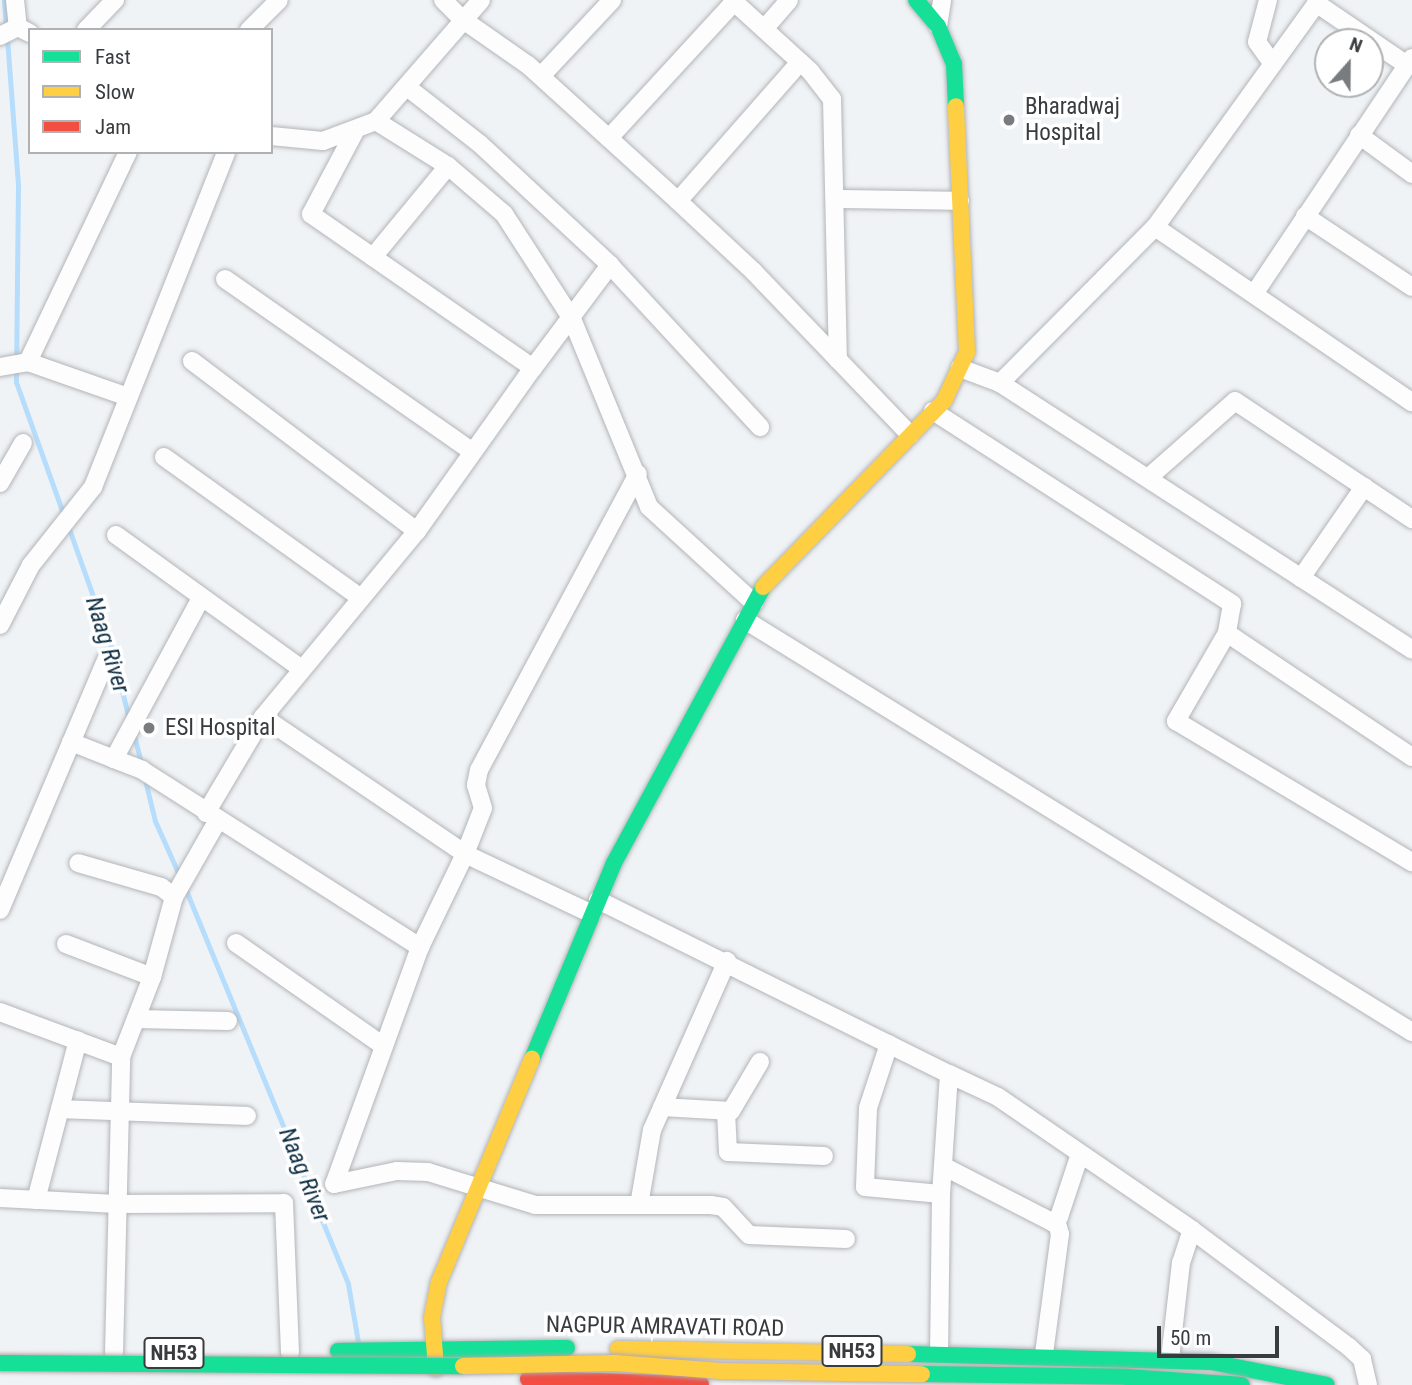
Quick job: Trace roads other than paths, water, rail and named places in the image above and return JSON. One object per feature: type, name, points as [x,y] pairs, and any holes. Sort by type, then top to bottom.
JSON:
[{"type":"main road","points":[[437,1376],[432,1347],[439,1282],[477,1185],[595,907],[762,588],[944,401],[967,352],[954,64],[938,26],[916,0]]},
{"type":"main road","name":"NAGPUR AMRAVATI ROAD","points":[[0,1351],[290,1353],[432,1347],[1044,1354],[1212,1362],[1327,1385]]},
{"type":"main road","points":[[0,1363],[415,1367],[615,1363],[721,1370],[1127,1377],[1242,1385]]},
{"type":"main road","name":"NH53","points":[[0,1372],[437,1376],[551,1383],[728,1385]]},
{"type":"street","points":[[13,31],[15,0]]},
{"type":"street","points":[[88,28],[115,0]]},
{"type":"street","points":[[251,28],[279,0]]},
{"type":"street","points":[[443,0],[462,19],[541,76],[678,201],[910,435]]},
{"type":"street","points":[[273,136],[323,141],[354,133],[376,121],[481,0]]},
{"type":"street","points":[[541,76],[612,0]]},
{"type":"street","points":[[764,29],[789,0]]},
{"type":"street","points":[[938,26],[942,0]]},
{"type":"street","points":[[1268,0],[1257,42],[1273,64]]},
{"type":"street","points":[[609,138],[733,1],[800,62],[832,99],[838,360]]},
{"type":"street","points":[[1000,383],[1155,227],[1317,2],[1410,61],[1254,294]]},
{"type":"street","points":[[678,201],[800,62]]},
{"type":"street","points":[[407,87],[480,144],[610,265],[760,427]]},
{"type":"street","points":[[376,121],[448,166],[504,214],[572,319],[638,474],[649,507],[754,603]]},
{"type":"street","points":[[354,133],[311,214],[533,368]]},
{"type":"street","points":[[1359,135],[1412,174]]},
{"type":"street","points":[[25,363],[127,154]]},
{"type":"street","points":[[0,625],[31,565],[57,528],[93,486],[195,239],[225,154]]},
{"type":"street","points":[[373,257],[448,166]]},
{"type":"street","points":[[836,199],[960,201]]},
{"type":"street","points":[[1305,216],[1412,287]]},
{"type":"street","points":[[1155,227],[1412,402]]},
{"type":"street","points":[[114,1353],[121,1057],[152,978],[177,893],[193,870],[212,816],[262,717],[417,531],[610,265]]},
{"type":"street","points":[[225,279],[473,452]]},
{"type":"street","points":[[192,362],[417,531]]},
{"type":"street","points":[[0,367],[25,363],[128,397]]},
{"type":"street","points":[[960,368],[1000,383],[1412,650]]},
{"type":"street","points":[[1148,478],[1235,401],[1412,519]]},
{"type":"street","points":[[933,411],[1232,604],[1227,633],[1175,721],[1412,862]]},
{"type":"street","points":[[0,483],[23,443]]},
{"type":"street","points":[[164,457],[361,598]]},
{"type":"street","points":[[638,474],[479,770],[476,785],[483,808],[465,853],[420,947],[382,1045],[334,1184],[412,1170],[477,1185],[535,1205],[723,1207],[749,1235],[846,1239]]},
{"type":"street","points":[[1301,578],[1364,487]]},
{"type":"street","points":[[116,535],[302,669]]},
{"type":"street","points":[[114,759],[201,598]]},
{"type":"street","points":[[745,620],[1412,1032]]},
{"type":"street","points":[[1227,633],[1412,757]]},
{"type":"street","points":[[0,910],[106,660]]},
{"type":"street","points":[[262,717],[465,853],[727,961],[998,1097],[1192,1230],[1349,1347],[1362,1359],[1368,1385]]},
{"type":"street","points":[[71,743],[142,770],[420,947]]},
{"type":"street","points":[[78,863],[177,893]]},
{"type":"street","points":[[236,943],[382,1045]]},
{"type":"street","points":[[66,944],[152,978]]},
{"type":"street","points":[[639,1205],[645,1154],[662,1107],[727,961]]},
{"type":"street","points":[[0,1012],[121,1057]]},
{"type":"street","points":[[136,1019],[228,1021]]},
{"type":"street","points":[[36,1200],[78,1041]]},
{"type":"street","points":[[889,1044],[868,1108],[864,1187],[941,1194]]},
{"type":"street","points":[[662,1107],[726,1112],[734,1107],[760,1062]]},
{"type":"street","points":[[939,1352],[941,1194],[949,1074]]},
{"type":"street","points":[[60,1109],[247,1116]]},
{"type":"street","points":[[726,1112],[728,1152],[824,1156]]},
{"type":"street","points":[[1044,1354],[1060,1234],[1056,1220],[1080,1154]]},
{"type":"street","points":[[943,1166],[1045,1220],[1056,1220]]},
{"type":"street","points":[[0,1198],[117,1204],[285,1205],[290,1353]]},
{"type":"street","points":[[1170,1359],[1181,1263],[1192,1230]]},
{"type":"waterway","name":"Naag River","points":[[4,0],[6,28]]},
{"type":"waterway","name":"Naag River","points":[[7,38],[18,185],[16,382],[64,516]]},
{"type":"waterway","name":"Naag River","points":[[68,526],[111,647],[129,719]]},
{"type":"waterway","name":"Naag River","points":[[134,736],[141,763]]},
{"type":"waterway","name":"Naag River","points":[[144,776],[155,821],[181,879]]},
{"type":"waterway","name":"Naag River","points":[[185,888],[348,1284],[358,1342]]},
{"type":"place","name":"Bharadwaj Hospital","points":[[1009,120]]},
{"type":"place","name":"ESI Hospital","points":[[149,728]]}]
